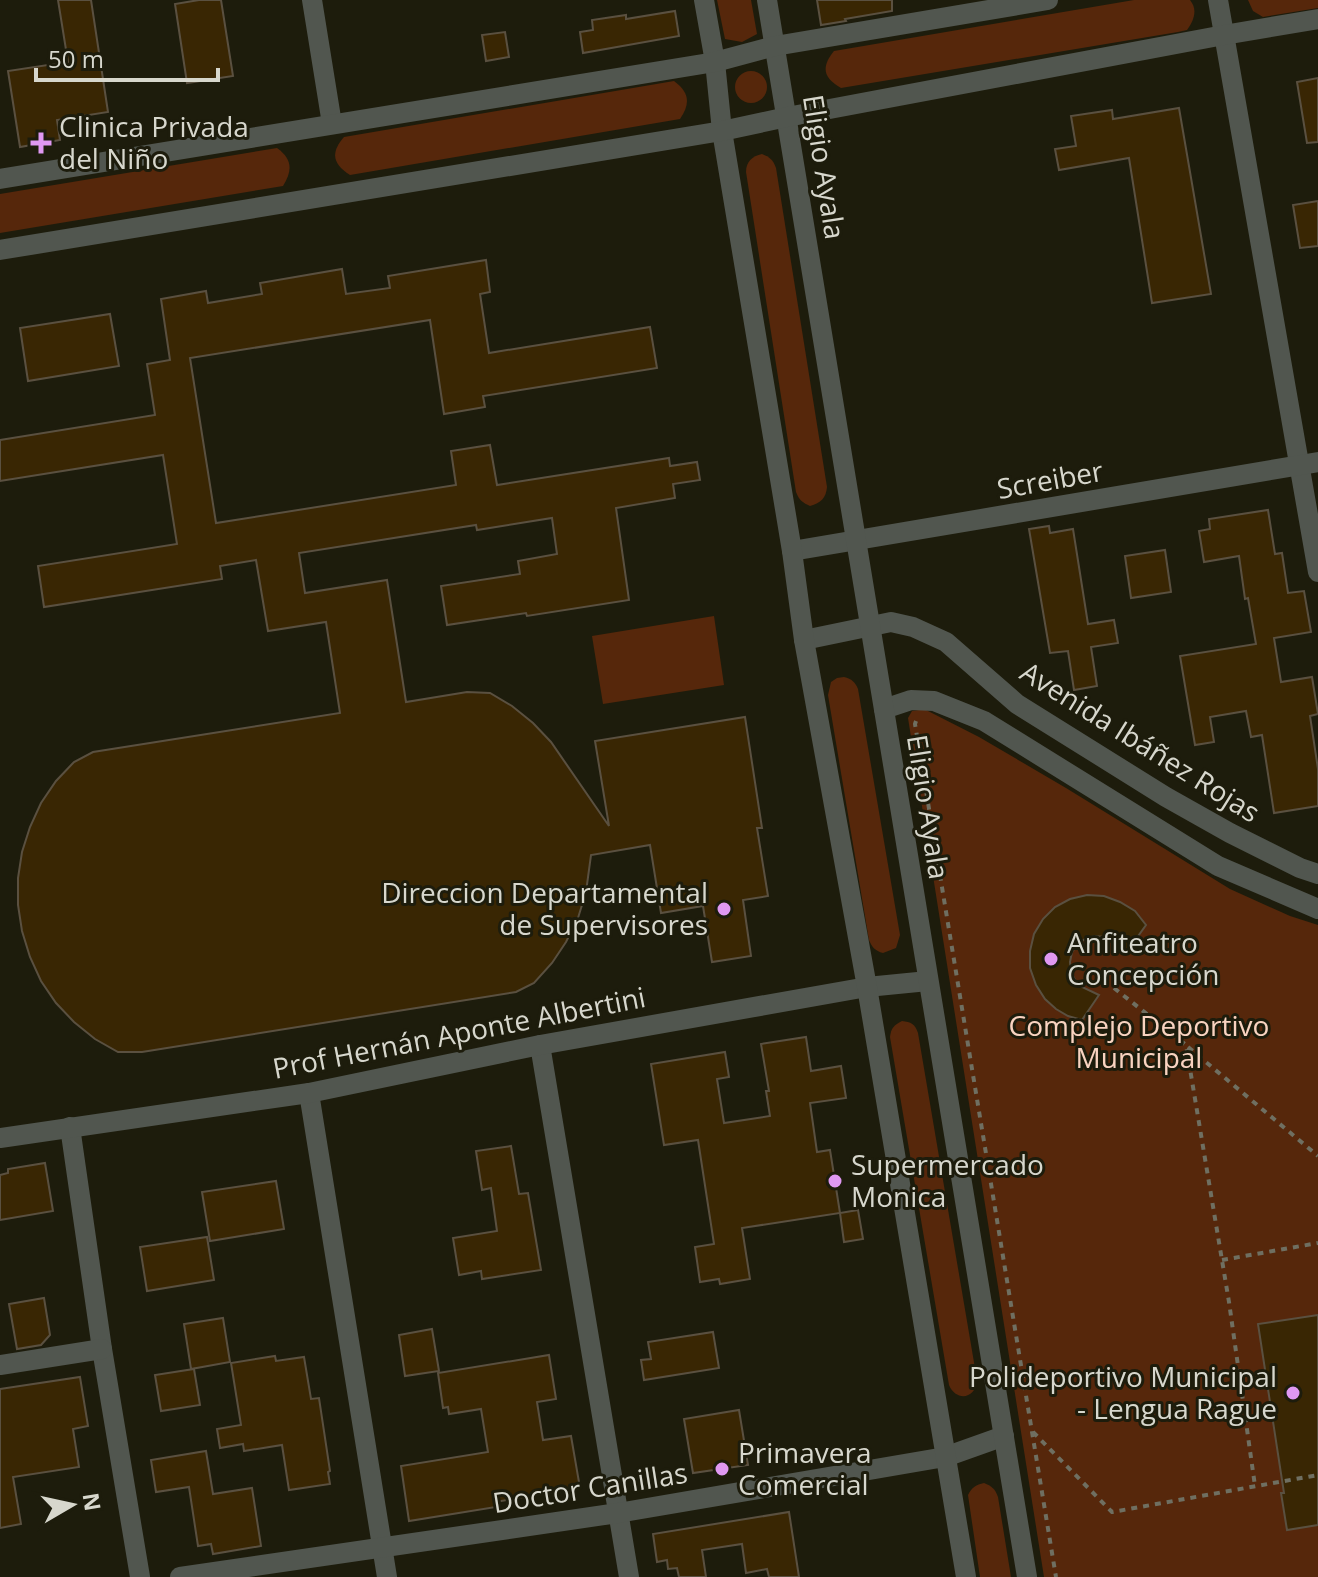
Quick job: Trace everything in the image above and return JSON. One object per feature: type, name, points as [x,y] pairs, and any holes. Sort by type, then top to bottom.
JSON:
[{"type":"street","points":[[312,0],[332,124]]},
{"type":"street","points":[[704,0],[715,62],[722,131],[804,640],[867,987],[966,1577]]},
{"type":"street","name":"Eligio Ayala","points":[[767,0],[1027,1577]]},
{"type":"street","points":[[0,179],[715,62],[775,46],[1048,0]]},
{"type":"street","points":[[1218,0],[1309,464],[1318,572]]},
{"type":"street","points":[[0,250],[722,131],[1318,19]]},
{"type":"street","name":"Screiber","points":[[792,551],[1309,464]]},
{"type":"street","name":"Avenida Ibáñez Rojas","points":[[804,640],[891,622],[913,627],[946,642],[1017,704],[1230,833],[1318,874]]},
{"type":"street","points":[[884,709],[911,700],[934,701],[984,721],[1218,866],[1318,909]]},
{"type":"street","name":"Prof Hernán Aponte Albertini","points":[[0,1138],[309,1093],[540,1045],[867,987],[928,981]]},
{"type":"street","points":[[540,1045],[629,1577]]},
{"type":"street","points":[[309,1093],[387,1577]]},
{"type":"street","points":[[70,1127],[102,1349],[140,1577]]},
{"type":"street","points":[[0,1365],[102,1349]]},
{"type":"street","name":"Doctor Canillas","points":[[180,1577],[618,1513],[945,1457],[1004,1436]]},
{"type":"path","points":[[919,717],[915,724],[1056,1577]]},
{"type":"path","points":[[1114,988],[1318,1156]]},
{"type":"path","points":[[1186,1045],[1255,1486]]},
{"type":"path","points":[[1222,1260],[1318,1243]]},
{"type":"path","points":[[1031,1430],[1112,1512],[1318,1475]]},
{"type":"green space","points":[[717,0],[751,0],[757,34],[742,42],[725,39]]},
{"type":"green space","points":[[1134,0],[1190,0],[1194,8],[1193,19],[1187,30],[1178,32],[841,88],[830,80],[826,72],[827,62],[834,51]]},
{"type":"green space","points":[[1248,0],[1318,0],[1318,8],[1263,17],[1253,11]]},
{"type":"green space","points":[[751,71],[762,76],[767,87],[762,98],[751,103],[740,98],[735,87],[740,76]]},
{"type":"green space","points":[[674,81],[687,98],[680,119],[350,175],[335,158],[344,137]]},
{"type":"green space","points":[[277,148],[286,156],[289,165],[283,186],[0,233],[0,194]]},
{"type":"green space","points":[[762,154],[771,159],[776,168],[827,487],[822,500],[810,506],[796,492],[746,172],[750,160]]},
{"type":"green space","points":[[714,616],[724,685],[603,704],[592,636]]},
{"type":"green space","points":[[844,677],[853,681],[858,689],[900,935],[896,948],[883,953],[874,948],[869,940],[828,695],[831,682]]},
{"type":"green space","name":"Complejo Deportivo Municipal","points":[[926,710],[1066,788],[1230,889],[1318,925],[1318,1577],[1044,1577],[908,718],[912,711]]},
{"type":"green space","points":[[902,1021],[916,1027],[918,1033],[977,1380],[973,1391],[965,1396],[956,1394],[949,1385],[890,1037],[893,1027]]},
{"type":"green space","points":[[984,1483],[993,1488],[998,1497],[1011,1577],[980,1577],[968,1495],[974,1487]]},
{"type":"building","points":[[58,0],[91,0],[108,112],[57,120],[60,140],[20,147],[8,71],[68,62]]},
{"type":"building","points":[[221,0],[233,76],[187,83],[175,4]]},
{"type":"building","points":[[817,0],[892,0],[892,11],[821,25]]},
{"type":"building","points":[[675,11],[679,36],[583,53],[580,32],[593,30],[592,20],[626,15],[626,19]]},
{"type":"building","points":[[505,32],[509,57],[486,61],[482,35]]},
{"type":"building","points":[[1318,78],[1318,142],[1307,143],[1297,82]]},
{"type":"building","points":[[1179,108],[1211,294],[1152,303],[1129,158],[1059,170],[1055,149],[1076,146],[1071,116],[1112,110],[1113,119]]},
{"type":"building","points":[[1318,201],[1318,246],[1300,248],[1293,205]]},
{"type":"building","points":[[486,260],[490,292],[480,294],[489,353],[650,327],[657,368],[483,396],[485,407],[444,414],[430,320],[190,358],[216,523],[456,485],[451,451],[490,445],[497,485],[669,458],[670,466],[697,462],[700,480],[673,484],[675,498],[616,508],[629,600],[447,625],[441,586],[520,574],[518,561],[557,554],[552,518],[477,530],[476,525],[299,553],[305,593],[387,580],[406,702],[467,692],[490,693],[512,706],[551,742],[609,826],[595,741],[745,717],[762,828],[757,828],[768,896],[743,900],[751,956],[712,962],[703,906],[661,913],[650,845],[591,855],[586,892],[566,942],[534,983],[516,992],[142,1052],[118,1052],[95,1039],[56,1003],[30,957],[18,905],[18,878],[22,852],[41,803],[74,762],[93,752],[340,713],[326,622],[268,631],[256,560],[220,566],[222,579],[44,607],[38,566],[177,544],[163,455],[0,481],[0,440],[155,415],[147,364],[170,360],[161,299],[206,291],[208,303],[262,294],[260,283],[342,269],[346,294],[390,288],[388,276]]},
{"type":"building","points":[[110,314],[119,366],[28,381],[20,328]]},
{"type":"building","points":[[1268,510],[1275,554],[1282,553],[1288,593],[1304,591],[1311,632],[1274,638],[1281,682],[1312,677],[1318,714],[1310,716],[1318,769],[1318,806],[1274,813],[1262,735],[1251,737],[1246,711],[1210,717],[1214,742],[1195,745],[1180,656],[1256,644],[1239,556],[1204,562],[1199,531],[1210,529],[1209,519]]},
{"type":"building","points":[[1049,526],[1050,533],[1073,529],[1088,624],[1114,620],[1118,643],[1091,647],[1097,686],[1074,690],[1068,651],[1050,653],[1029,529]]},
{"type":"building","points":[[1165,550],[1171,592],[1131,598],[1125,556]]},
{"type":"building","name":"Anfiteatro Concepción","points":[[1087,895],[1104,896],[1120,902],[1135,911],[1146,925],[1126,953],[1113,941],[1095,936],[1085,939],[1072,952],[1071,972],[1075,980],[1099,995],[1082,1020],[1068,1016],[1045,999],[1030,968],[1030,951],[1034,934],[1055,907]]},
{"type":"building","points":[[806,1037],[811,1071],[841,1066],[846,1098],[810,1103],[817,1152],[830,1150],[840,1213],[742,1228],[750,1279],[720,1284],[719,1279],[700,1282],[695,1247],[714,1244],[698,1140],[664,1145],[651,1064],[725,1052],[729,1077],[717,1079],[724,1123],[770,1116],[761,1044]]},
{"type":"building","points":[[511,1146],[519,1194],[528,1193],[541,1270],[482,1279],[481,1271],[459,1275],[453,1238],[497,1231],[491,1188],[482,1190],[476,1151]]},
{"type":"building","points":[[45,1163],[53,1211],[0,1220],[0,1175],[8,1173],[8,1169]]},
{"type":"building","points":[[276,1181],[284,1229],[210,1241],[202,1192]]},
{"type":"building","points":[[858,1210],[863,1239],[844,1242],[840,1213]]},
{"type":"building","points":[[207,1237],[214,1280],[147,1291],[140,1247]]},
{"type":"building","points":[[44,1298],[50,1335],[41,1345],[17,1349],[9,1304]]},
{"type":"building","name":"Polideportivo Municipal - Lengua Rague","points":[[1318,1315],[1318,1525],[1287,1530],[1258,1324]]},
{"type":"building","points":[[223,1318],[230,1362],[191,1369],[184,1324]]},
{"type":"building","points":[[432,1329],[439,1371],[405,1376],[399,1335]]},
{"type":"building","points":[[713,1332],[719,1368],[644,1380],[641,1360],[651,1359],[648,1342]]},
{"type":"building","points":[[549,1355],[556,1399],[537,1402],[543,1440],[571,1436],[580,1488],[495,1502],[496,1507],[409,1521],[401,1466],[488,1452],[481,1409],[449,1414],[448,1407],[443,1408],[438,1373]]},
{"type":"building","points":[[275,1356],[276,1361],[304,1357],[311,1399],[319,1398],[330,1484],[289,1490],[282,1445],[244,1451],[243,1444],[220,1448],[217,1429],[241,1425],[231,1363]]},
{"type":"building","points":[[194,1369],[200,1405],[161,1411],[155,1375]]},
{"type":"building","points":[[80,1377],[88,1426],[73,1429],[79,1467],[13,1477],[21,1524],[0,1528],[0,1389]]},
{"type":"building","points":[[739,1410],[748,1465],[693,1473],[684,1419]]},
{"type":"building","points":[[206,1451],[213,1494],[252,1488],[261,1546],[213,1554],[211,1544],[198,1546],[189,1487],[156,1492],[151,1460]]},
{"type":"building","points":[[789,1512],[799,1577],[769,1577],[767,1569],[746,1573],[742,1544],[702,1550],[706,1577],[679,1577],[677,1568],[668,1569],[667,1560],[657,1562],[653,1534]]},
{"type":"place","name":"Clinica Privada del Niño","points":[[41,143]]},
{"type":"place","name":"Direccion Departamental de Supervisores","points":[[724,909]]},
{"type":"place","name":"Anfiteatro Concepción","points":[[1051,959]]},
{"type":"place","name":"Supermercado Monica","points":[[835,1181]]},
{"type":"place","name":"Polideportivo Municipal - Lengua Rague","points":[[1293,1393]]},
{"type":"place","name":"Primavera Comercial","points":[[722,1469]]}]
